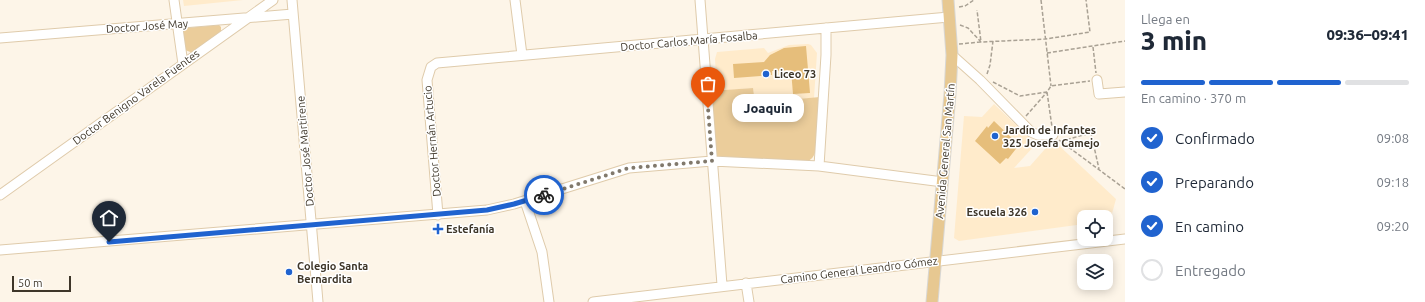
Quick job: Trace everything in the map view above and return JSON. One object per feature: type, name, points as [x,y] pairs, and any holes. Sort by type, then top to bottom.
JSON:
[{"type":"main road","name":"Avenida General San Martín","points":[[932,302],[952,50],[949,13]]},
{"type":"street","points":[[174,0],[182,64]]},
{"type":"street","name":"Doctor Benigno Varela Fuentes","points":[[0,194],[273,0]]},
{"type":"street","name":"Doctor José Martirene","points":[[292,0],[318,302]]},
{"type":"street","points":[[516,0],[522,55]]},
{"type":"street","points":[[700,0],[722,285]]},
{"type":"street","name":"Doctor Carlos María Fosalba","points":[[431,67],[437,63],[826,28],[949,13]]},
{"type":"street","name":"Doctor José May","points":[[0,38],[247,19],[293,14]]},
{"type":"street","points":[[819,166],[826,55],[826,28]]},
{"type":"street","points":[[952,50],[1031,132],[1038,135],[1053,135]]},
{"type":"street","name":"Doctor Hernán Artucio","points":[[431,67],[427,80],[438,215]]},
{"type":"street","points":[[1097,80],[1099,94],[1125,92]]},
{"type":"street","points":[[0,250],[312,226],[487,210],[525,201],[629,168],[712,161],[819,166],[942,182]]},
{"type":"street","points":[[525,201],[542,252],[549,302]]},
{"type":"street","name":"Camino General Leandro Gómez","points":[[593,302],[624,300],[722,285],[1125,239]]},
{"type":"street","points":[[746,283],[749,302]]},
{"type":"path","points":[[974,0],[949,13],[981,42]]},
{"type":"path","points":[[1022,122],[1051,86],[1041,0]]},
{"type":"path","points":[[952,50],[993,40],[1046,39],[1090,32],[1086,0]]},
{"type":"path","points":[[977,10],[981,42]]},
{"type":"path","points":[[982,82],[990,64],[993,40]]},
{"type":"path","points":[[1047,53],[1125,41]]},
{"type":"path","points":[[1051,86],[1097,80],[1093,47]]},
{"type":"path","points":[[982,82],[994,81],[1020,96],[1047,92]]},
{"type":"path","points":[[1047,92],[1053,135],[1125,189]]},
{"type":"path","points":[[1061,141],[1092,133],[1099,170]]},
{"type":"shaded area","points":[[183,0],[243,0],[184,6]]},
{"type":"shaded area","points":[[219,25],[221,27],[221,32],[193,53],[185,50],[182,33],[186,28]]},
{"type":"shaded area","name":"Liceo 73","points":[[789,45],[811,45],[817,53],[814,98],[754,103],[753,88],[717,91],[715,59],[717,52],[764,48],[768,53]]},
{"type":"shaded area","points":[[753,88],[755,103],[820,97],[816,149],[811,159],[805,162],[716,156],[711,91]]},
{"type":"shaded area","points":[[994,104],[1036,144],[1014,168],[1030,166],[1053,140],[1116,199],[1113,210],[1077,210],[1077,225],[959,241],[954,238],[964,116],[982,117]]},
{"type":"building","points":[[806,46],[810,93],[793,94],[791,70],[772,71],[772,75],[734,78],[733,64],[764,62],[770,55],[784,48]]},
{"type":"building","points":[[994,121],[1019,145],[1008,159],[1006,158],[1000,164],[975,141],[987,126],[988,128]]},
{"type":"way so far","points":[[544,195],[629,168],[712,161],[708,108]]},
{"type":"place","name":"Liceo 73","points":[[766,74]]},
{"type":"place","name":"Joaquin","points":[[708,108]]},
{"type":"place","name":"Jardín de Infantes 325 Josefa Camejo","points":[[995,136]]},
{"type":"place","name":"Escuela 326","points":[[1035,212]]},
{"type":"place","name":"Estefanía","points":[[438,229]]},
{"type":"place","name":"Colegio Santa Bernardita","points":[[289,272]]},
{"type":"route","points":[[109,242],[487,210],[544,195]]}]
